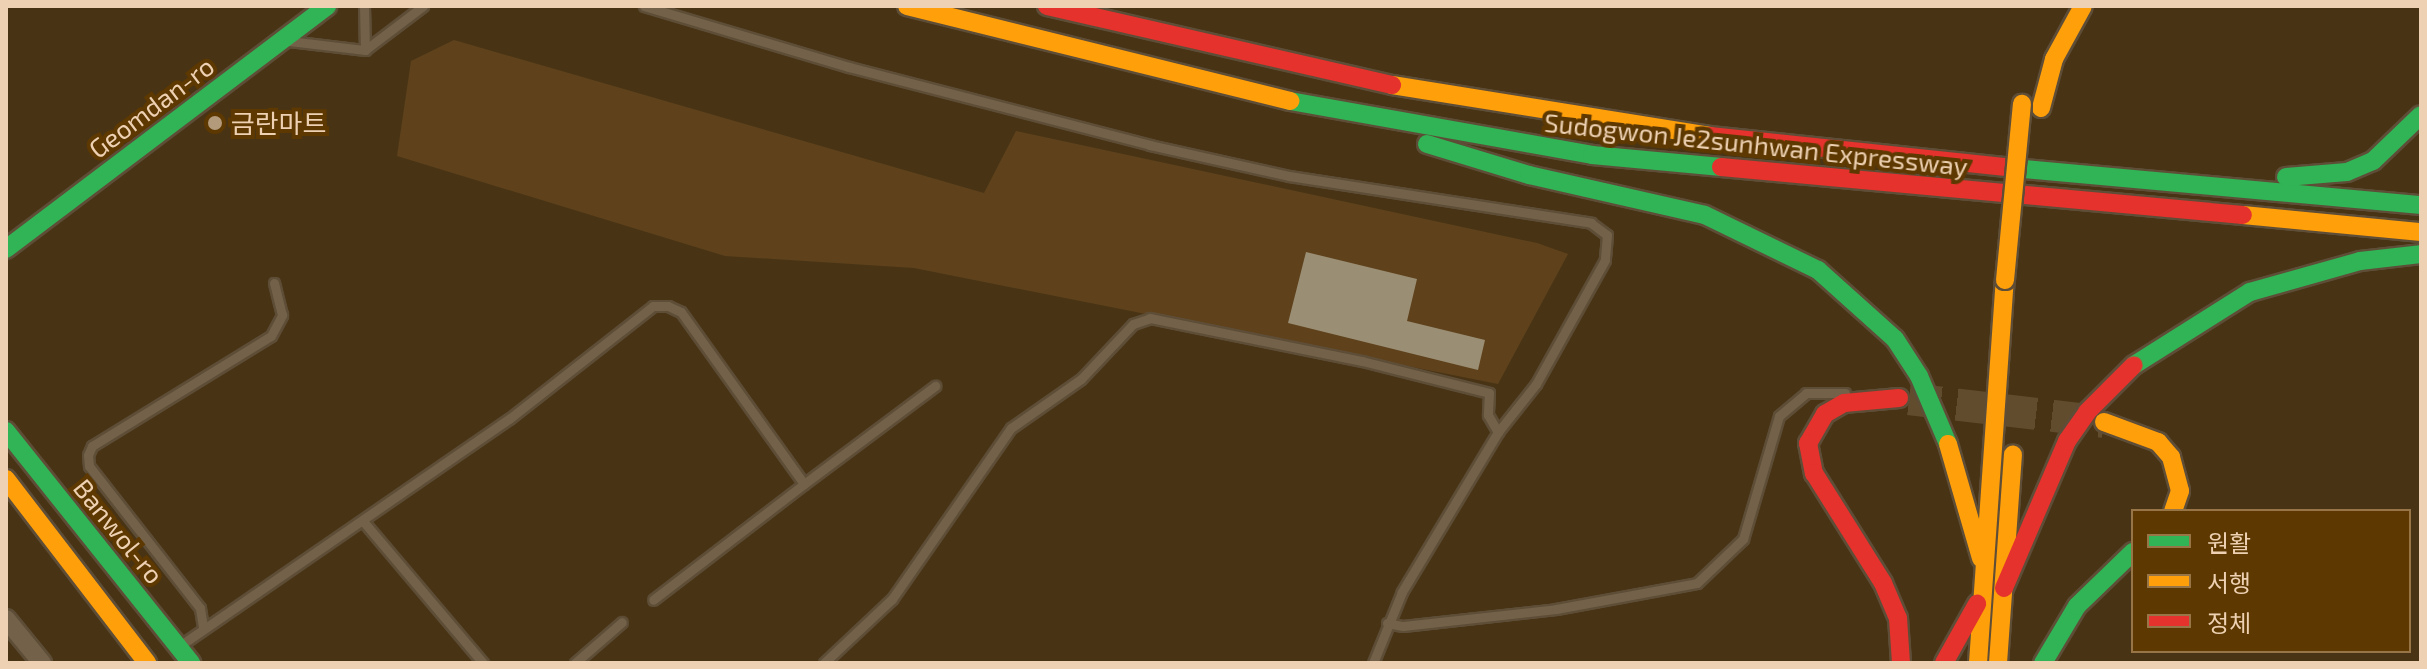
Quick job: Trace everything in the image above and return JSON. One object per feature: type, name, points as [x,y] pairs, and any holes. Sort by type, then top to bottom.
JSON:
[{"type":"main road","name":"Geomdan-ro","points":[[7,253],[327,6]]},
{"type":"main road","name":"Sudogwon Je2sunhwan Expressway","points":[[907,6],[1321,109],[1668,165],[2421,232]]},
{"type":"main road","name":"Sudogwon Je2sunhwan Expressway","points":[[1047,6],[1305,68],[1481,104],[1805,149],[2421,205]]},
{"type":"main road","points":[[1978,663],[1981,558],[2005,280],[2038,48],[2060,6]]},
{"type":"main road","points":[[2022,329],[2032,106],[2083,6]]},
{"type":"main road","points":[[1321,109],[1529,175],[1705,215],[1818,270],[1895,339],[1919,376],[1943,425],[1981,558]]},
{"type":"main road","points":[[2142,181],[2347,172],[2394,146],[2421,115]]},
{"type":"main road","points":[[2004,588],[2067,441],[2087,412],[2144,355],[2250,292],[2360,261],[2421,254]]},
{"type":"main road","points":[[1899,398],[1844,403],[1825,414],[1814,427],[1810,458],[1831,503],[1883,583],[1898,618],[1901,663]]},
{"type":"main road","points":[[2104,422],[2158,442],[2171,457],[2180,491],[2174,509]]},
{"type":"main road","name":"Banwol-ro","points":[[6,431],[191,663]]},
{"type":"main road","points":[[2003,663],[2002,615],[2014,438]]},
{"type":"main road","points":[[6,479],[142,656]]},
{"type":"main road","points":[[2043,663],[2077,606],[2131,554]]},
{"type":"main road","points":[[1944,663],[1980,598]]},
{"type":"main road","points":[[1951,663],[1980,598]]},
{"type":"main road","points":[[1965,663],[1980,598]]},
{"type":"main road","points":[[2002,615],[2015,663]]},
{"type":"street","points":[[6,619],[42,663]]},
{"type":"street","points":[[121,663],[142,656]]},
{"type":"lane","points":[[364,6],[365,50]]},
{"type":"lane","points":[[282,40],[365,50],[423,6]]},
{"type":"lane","points":[[644,6],[849,67],[1150,145],[1289,176],[1591,223],[1607,235],[1605,260],[1536,384],[1498,432],[1387,623],[1373,663]]},
{"type":"lane","points":[[203,627],[200,608],[89,466],[88,455],[92,446],[271,336],[282,315],[274,283]]},
{"type":"lane","points":[[178,647],[509,419],[653,306],[681,312],[804,484]]},
{"type":"lane","points":[[824,663],[892,599],[1011,428],[1081,379],[1133,324],[1150,318],[1489,393],[1488,415],[1498,432]]},
{"type":"lane","points":[[653,600],[935,386]]},
{"type":"lane","points":[[1387,623],[1403,626],[1556,609],[1697,583],[1743,539],[1779,416],[1806,393],[1827,390],[1872,399]]},
{"type":"lane","points":[[363,521],[483,663]]},
{"type":"lane","points":[[575,663],[622,622]]},
{"type":"shaded area","points":[[454,40],[984,193],[1016,131],[1537,243],[1568,254],[1498,384],[914,268],[725,256],[397,156],[411,61]]},
{"type":"building","points":[[1306,252],[1417,279],[1407,321],[1485,340],[1478,370],[1288,323]]},
{"type":"tunnel","points":[[1909,399],[2104,422]]},
{"type":"traffic: fast","points":[[6,249],[327,6]]},
{"type":"traffic: fast","points":[[1290,101],[1592,155],[1721,167]]},
{"type":"traffic: fast","points":[[2286,177],[2347,172],[2373,161],[2421,115]]},
{"type":"traffic: fast","points":[[1427,144],[1529,175],[1705,215],[1818,270],[1895,339],[1919,376],[1948,444]]},
{"type":"traffic: fast","points":[[2013,168],[2421,205]]},
{"type":"traffic: fast","points":[[2134,365],[2250,292],[2360,261],[2421,254]]},
{"type":"traffic: fast","points":[[6,431],[191,663]]},
{"type":"traffic: fast","points":[[2043,663],[2077,606],[2131,554]]},
{"type":"traffic: slow","points":[[907,6],[1290,101]]},
{"type":"traffic: slow","points":[[2041,108],[2054,59],[2083,6]]},
{"type":"traffic: slow","points":[[1392,85],[1710,136]]},
{"type":"traffic: slow","points":[[2005,280],[2022,104]]},
{"type":"traffic: slow","points":[[2243,215],[2421,232]]},
{"type":"traffic: slow","points":[[1978,663],[2005,280]]},
{"type":"traffic: slow","points":[[2104,422],[2158,442],[2171,457],[2180,491],[2174,509]]},
{"type":"traffic: slow","points":[[1948,444],[1981,558]]},
{"type":"traffic: slow","points":[[1998,663],[2013,455]]},
{"type":"traffic: slow","points":[[6,479],[147,663]]},
{"type":"traffic: jam","points":[[1047,6],[1392,85]]},
{"type":"traffic: jam","points":[[1710,136],[2013,168]]},
{"type":"traffic: jam","points":[[1721,167],[2243,215]]},
{"type":"traffic: jam","points":[[2004,588],[2067,441],[2087,412],[2134,365]]},
{"type":"traffic: jam","points":[[1899,398],[1844,403],[1825,414],[1808,443],[1814,473],[1883,583],[1898,618],[1901,663]]},
{"type":"traffic: jam","points":[[1944,663],[1977,604]]},
{"type":"place","name":"금란마트","points":[[215,123]]}]
